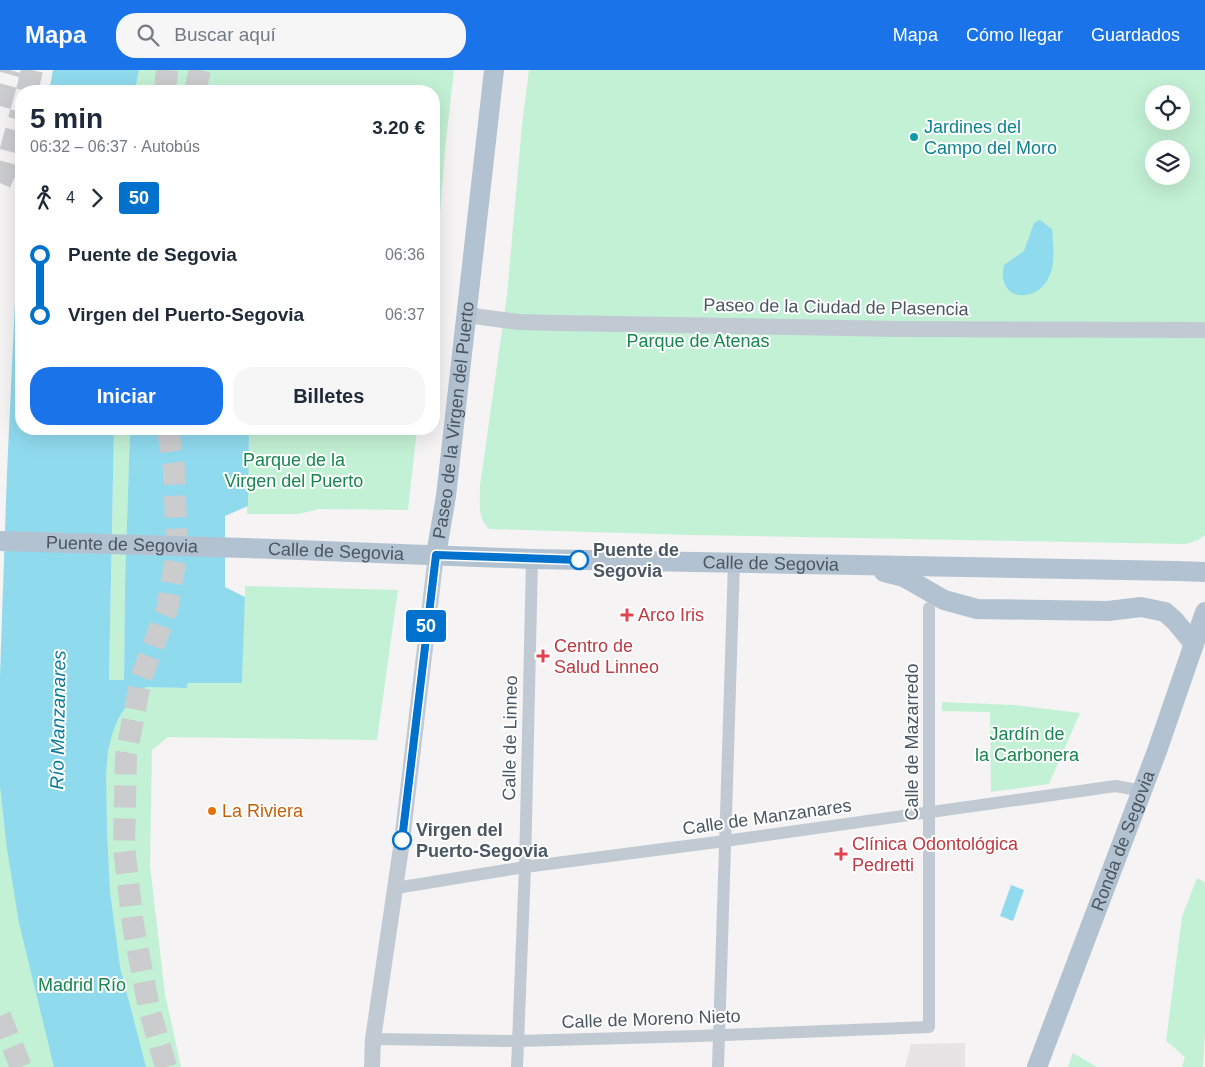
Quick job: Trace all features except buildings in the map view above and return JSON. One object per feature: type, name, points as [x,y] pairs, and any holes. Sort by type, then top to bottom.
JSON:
[{"type":"main road","name":"Paseo de la Virgen del Puerto","points":[[436,555],[446,496],[486,155],[494,70]]},
{"type":"main road","name":"Puente de Segovia","points":[[0,541],[246,548]]},
{"type":"main road","name":"Calle de Segovia","points":[[246,548],[532,559],[1205,572]]},
{"type":"main road","points":[[857,565],[904,577],[944,600],[978,610],[1108,612],[1141,607],[1164,612],[1175,621],[1194,644]]},
{"type":"main road","name":"Ronda de Segovia","points":[[1037,1067],[1142,792],[1205,612]]},
{"type":"street","name":"Paseo de la Ciudad de Plasencia","points":[[466,315],[520,322],[557,323],[900,329],[1205,330]]},
{"type":"street","name":"Paseo de la Virgen del Puerto","points":[[372,1067],[373,1040],[396,888],[436,555]]},
{"type":"street","name":"Calle de Linneo","points":[[517,1067],[525,867],[532,559]]},
{"type":"street","points":[[718,1067],[734,562]]},
{"type":"street","name":"Calle de Mazarredo","points":[[929,608],[929,1027]]},
{"type":"street","name":"Calle de Manzanares","points":[[396,888],[525,867],[1116,786],[1142,792]]},
{"type":"street","name":"Calle de Moreno Nieto","points":[[373,1040],[518,1041],[929,1027]]},
{"type":"shaded area","points":[[965,1043],[965,1067],[905,1067],[911,1044]]},
{"type":"green space","points":[[139,70],[454,70],[440,214],[440,85],[136,85]]},
{"type":"green space","name":"Parque de Atenas","points":[[529,70],[1205,70],[1205,535],[1198,540],[1186,544],[691,535],[489,529],[481,514],[480,486],[507,295],[522,125]]},
{"type":"green space","points":[[114,435],[130,435],[124,680],[109,680]]},
{"type":"green space","name":"Parque de la Virgen del Puerto","points":[[249,435],[416,435],[408,510],[320,509],[298,514],[247,514]]},
{"type":"green space","name":"Madrid Río","points":[[245,586],[398,590],[377,740],[168,737],[152,750],[150,866],[165,994],[181,1067],[0,1067],[0,682],[187,688],[188,683],[242,683]]},
{"type":"green space","name":"Jardín de la Carbonera","points":[[942,702],[1013,705],[1080,713],[1049,784],[991,792],[990,712],[942,711]]},
{"type":"green space","points":[[1197,878],[1205,882],[1205,1032],[1203,1067],[1182,1067],[1185,1057],[1166,1041],[1182,917]]},
{"type":"green space","points":[[1073,1053],[1097,1067],[1068,1067]]},
{"type":"water","points":[[53,70],[139,70],[136,85],[50,85]]},
{"type":"water","points":[[1040,220],[1052,229],[1053,255],[1051,273],[1043,286],[1037,291],[1023,295],[1016,294],[1005,285],[1004,265],[1024,251],[1034,223]]},
{"type":"water","name":"Río Manzanares","points":[[15,301],[15,435],[114,435],[109,680],[124,680],[130,435],[249,435],[248,506],[225,516],[225,587],[245,597],[242,683],[188,683],[187,688],[146,687],[130,700],[118,719],[108,751],[106,775],[110,892],[120,967],[146,1067],[54,1067],[19,923],[7,849],[0,786],[0,676]]},
{"type":"water","points":[[1011,885],[1024,890],[1013,921],[1000,916]]},
{"type":"tunnel","points":[[0,106],[10,70]]},
{"type":"tunnel","points":[[28,85],[32,70]]},
{"type":"tunnel","points":[[166,85],[167,70]]},
{"type":"tunnel","points":[[196,85],[200,70]]},
{"type":"tunnel","points":[[0,183],[5,172],[15,134]]},
{"type":"tunnel","points":[[166,1067],[149,1008],[133,925],[124,847],[126,756],[141,678],[167,610],[177,551],[174,468],[169,435]]},
{"type":"tunnel","points":[[0,1016],[21,1067]]},
{"type":"bus line","name":"50","points":[[402,840],[436,555],[579,560]]},
{"type":"place","name":"Jardines del Campo del Moro","points":[[914,137]]},
{"type":"place","name":"Puente de Segovia","points":[[579,560]]},
{"type":"place","name":"Arco Iris","points":[[627,615]]},
{"type":"place","name":"Centro de Salud Linneo","points":[[543,656]]},
{"type":"place","name":"La Riviera","points":[[212,811]]},
{"type":"place","name":"Virgen del Puerto-Segovia","points":[[402,840]]},
{"type":"place","name":"Clínica Odontológica Pedretti","points":[[841,854]]}]
